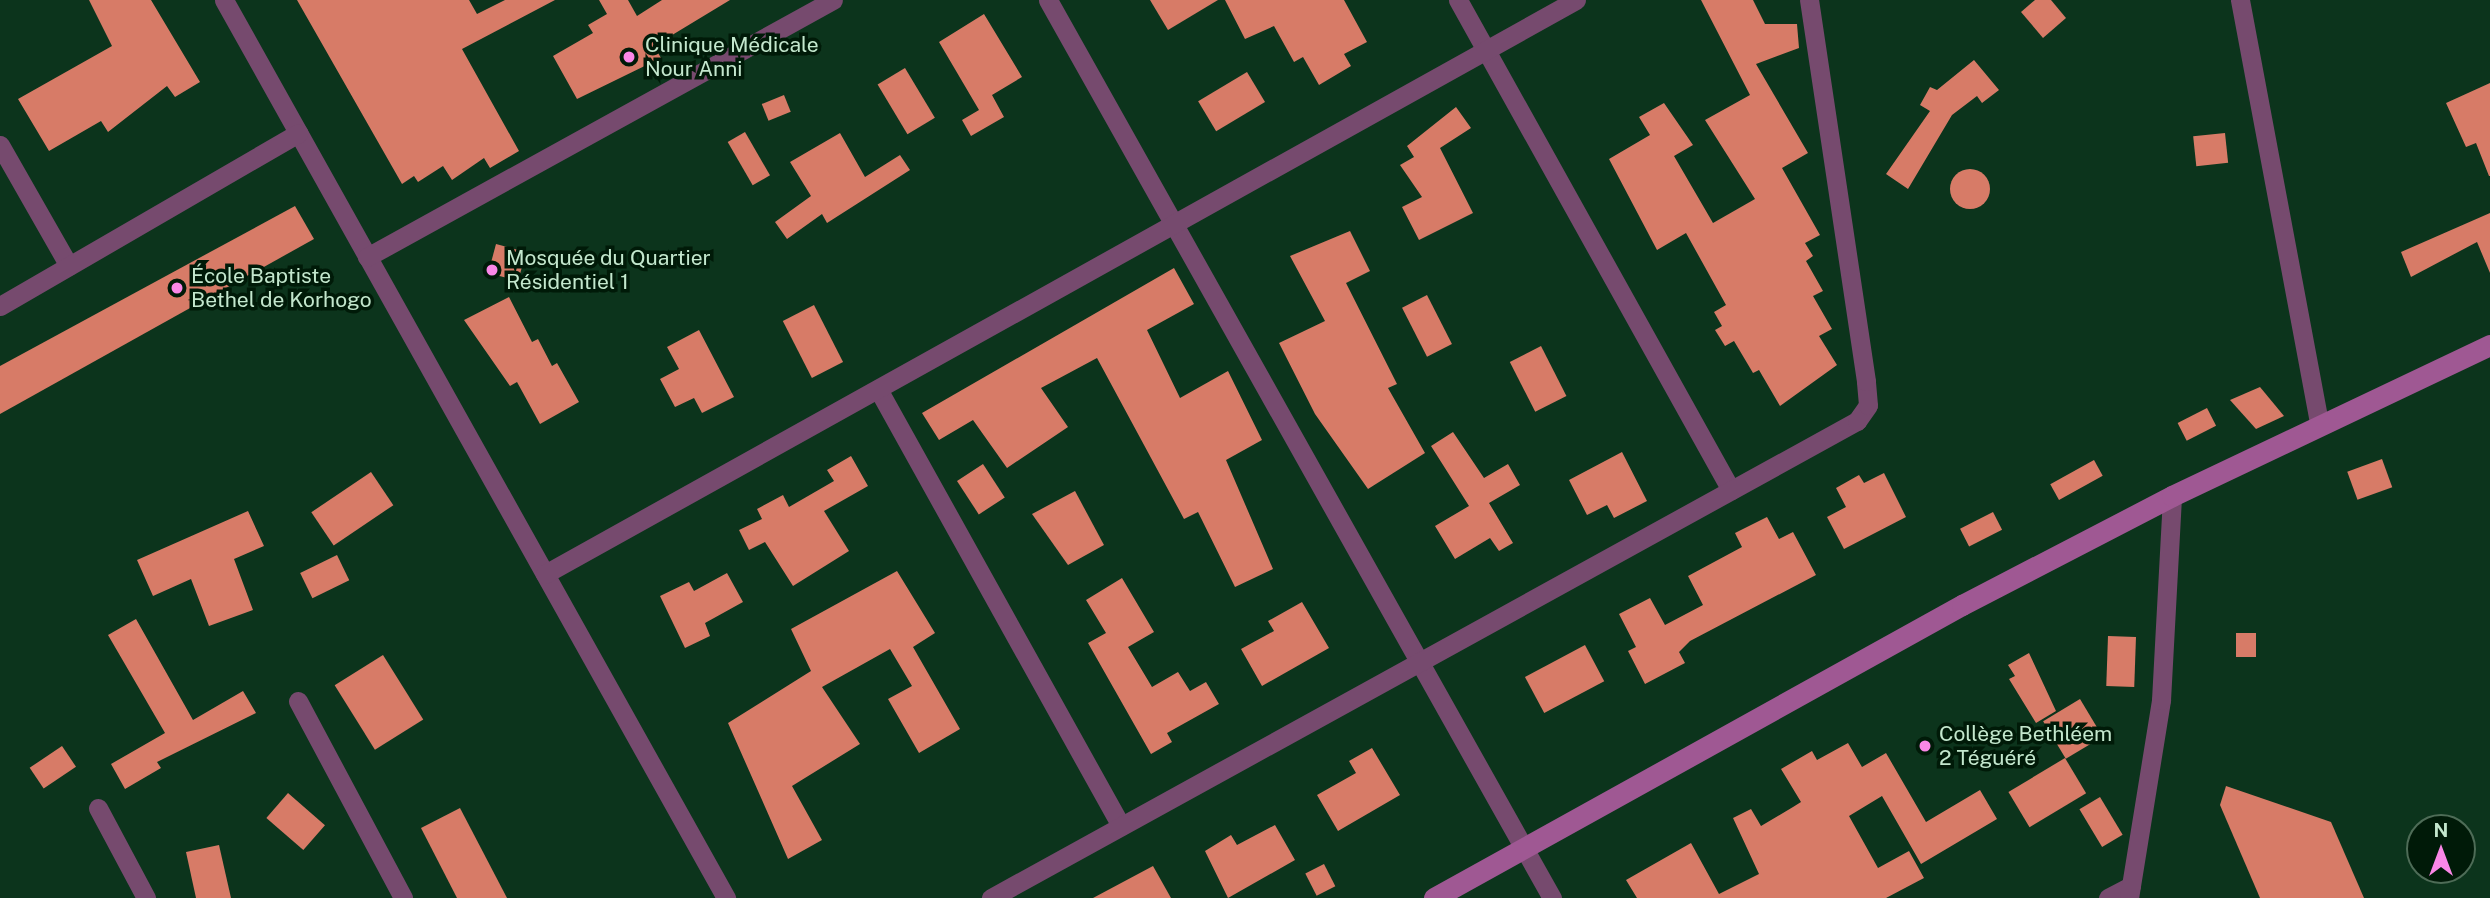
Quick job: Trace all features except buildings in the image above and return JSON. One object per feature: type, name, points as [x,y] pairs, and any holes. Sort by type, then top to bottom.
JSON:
[{"type":"street","points":[[224,0],[726,898]]},
{"type":"street","points":[[367,257],[833,0]]},
{"type":"street","points":[[1048,0],[1552,898]]},
{"type":"street","points":[[1458,0],[1731,490]]},
{"type":"street","points":[[545,574],[1488,53],[1576,0]]},
{"type":"street","points":[[991,898],[1731,490],[1833,439],[1868,405],[1809,0]]},
{"type":"street","points":[[2240,0],[2319,424]]},
{"type":"street","points":[[0,306],[298,133]]},
{"type":"street","points":[[0,145],[69,266]]},
{"type":"street","points":[[1434,898],[2172,496],[2490,345]]},
{"type":"street","points":[[878,389],[1121,826]]},
{"type":"street","points":[[2108,898],[2130,892],[2161,700],[2172,496]]},
{"type":"street","points":[[298,701],[403,898]]},
{"type":"street","points":[[98,807],[146,898]]},
{"type":"place","name":"Clinique Médicale Nour Anni","points":[[629,57]]},
{"type":"place","name":"Mosquée du Quartier Résidentiel 1","points":[[492,270]]},
{"type":"place","name":"École Baptiste Bethel de Korhogo","points":[[177,288]]},
{"type":"place","name":"Collège Bethléem 2 Téguéré","points":[[1925,746]]}]
